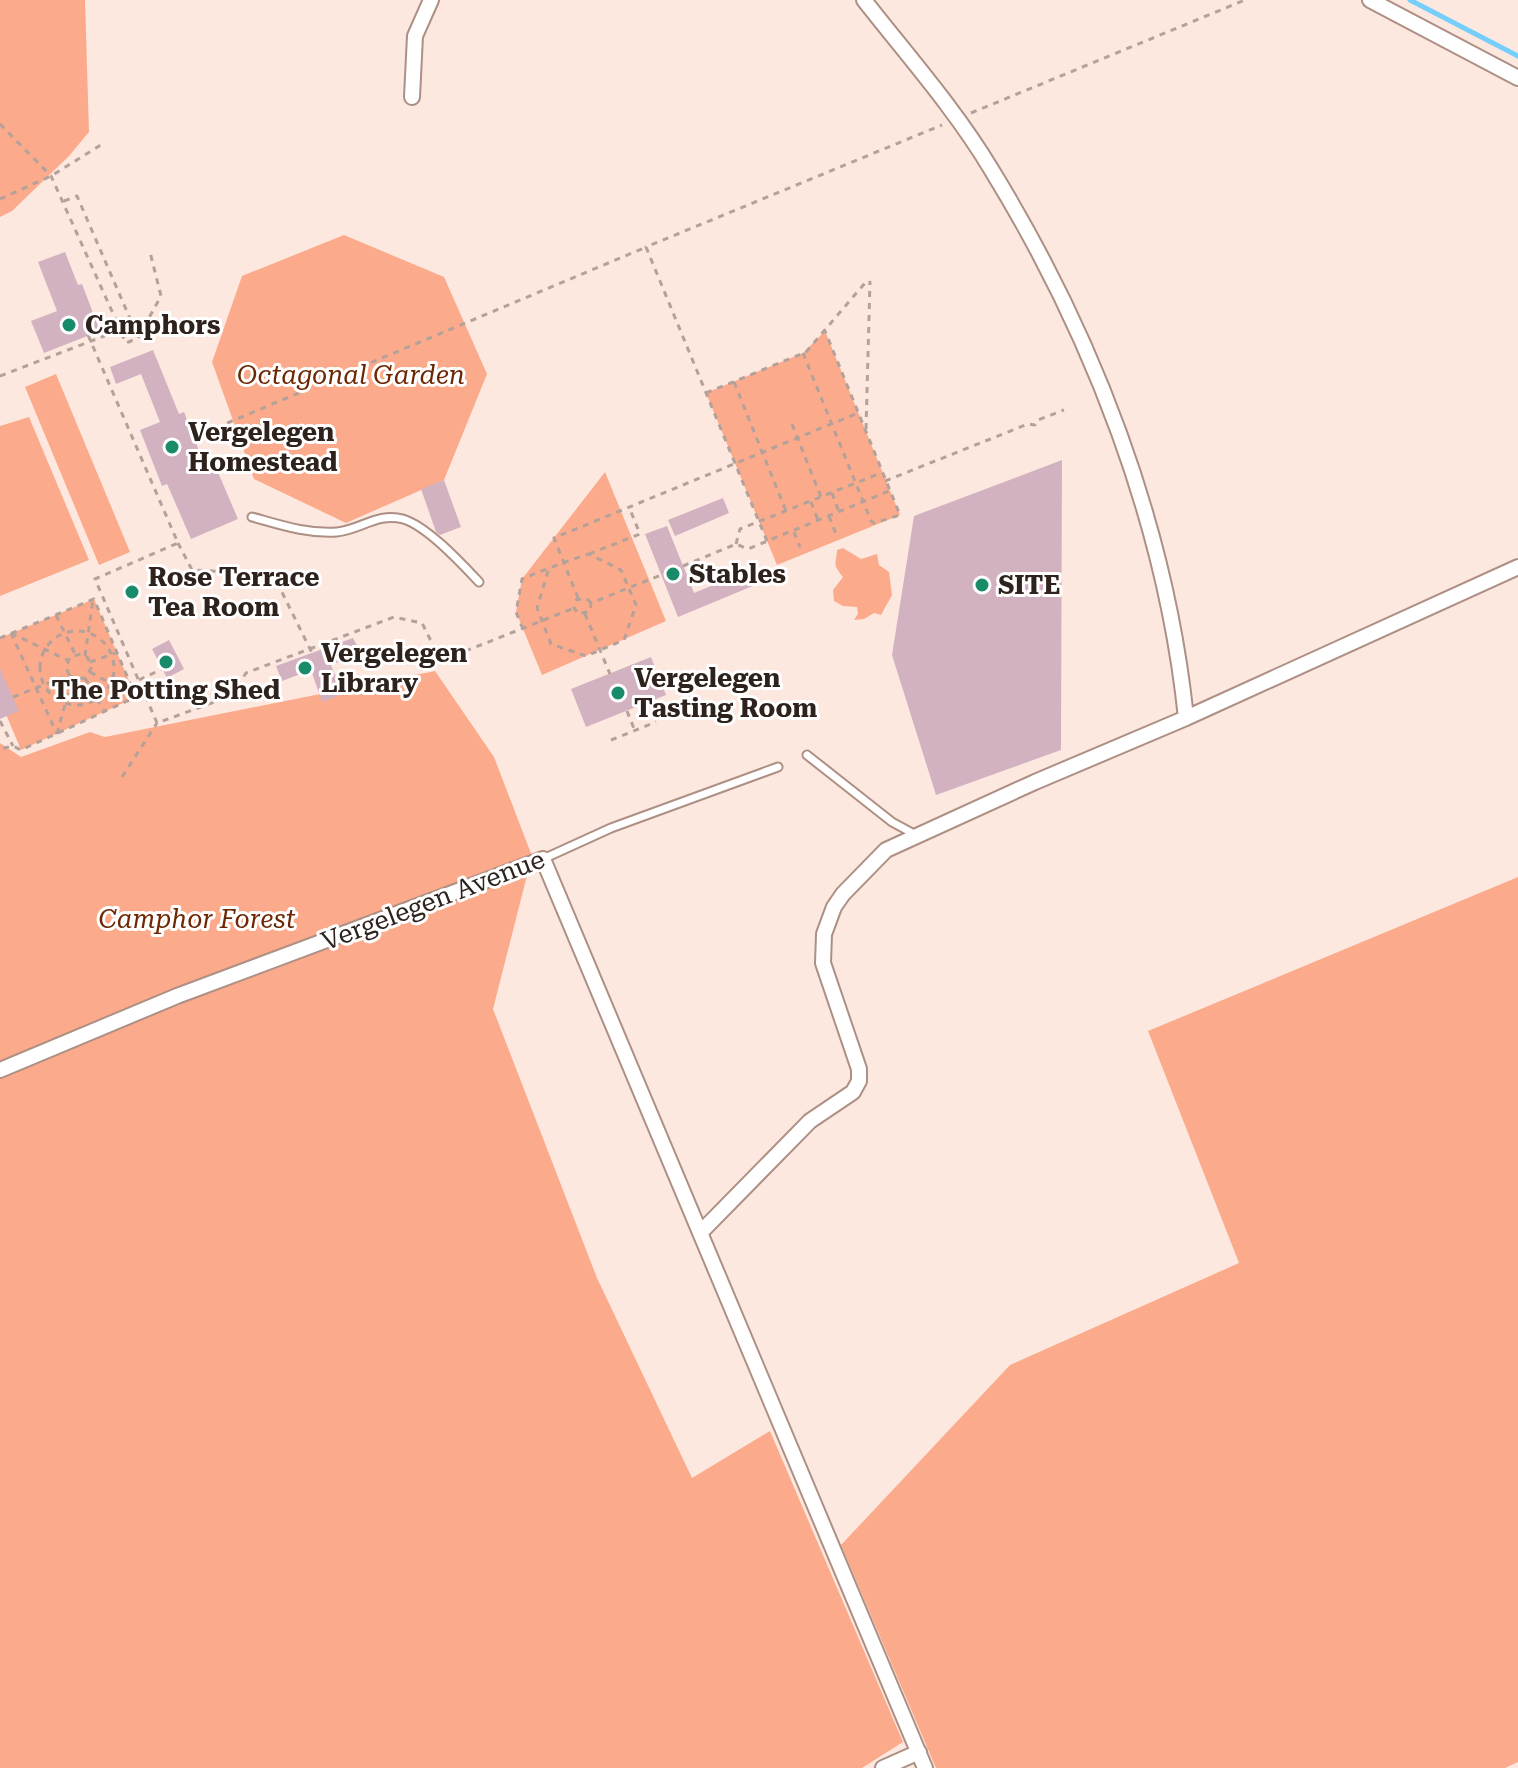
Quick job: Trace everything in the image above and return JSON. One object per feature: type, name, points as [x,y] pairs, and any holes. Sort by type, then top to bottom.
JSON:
[{"type":"street","points":[[412,97],[415,36],[431,0]]},
{"type":"street","points":[[864,0],[990,167],[1065,306],[1130,464],[1157,553],[1181,666],[1186,718]]},
{"type":"street","points":[[1370,0],[1518,78]]},
{"type":"street","points":[[701,1232],[810,1121],[848,1096],[856,1087],[859,1069],[823,963],[824,934],[834,907],[843,894],[886,850],[1518,567]]},
{"type":"street","points":[[543,859],[925,1768]]},
{"type":"street","name":"Vergelegen Avenue","points":[[0,1070],[177,996],[543,859]]},
{"type":"street","points":[[883,1768],[919,1752]]},
{"type":"lane","points":[[252,517],[306,532],[341,532],[378,518],[404,519],[448,549],[479,582]]},
{"type":"lane","points":[[807,755],[892,822],[916,835]]},
{"type":"lane","name":"Vergelegen Avenue","points":[[543,859],[611,828],[778,767]]},
{"type":"path","points":[[194,437],[1245,0]]},
{"type":"path","points":[[0,124],[51,176],[126,343],[138,338],[161,296],[150,252]]},
{"type":"path","points":[[0,199],[51,176],[104,143]]},
{"type":"path","points":[[64,201],[77,196],[138,338]]},
{"type":"path","points":[[646,247],[767,541]]},
{"type":"path","points":[[706,393],[803,353],[870,281],[866,433]]},
{"type":"path","points":[[0,376],[120,330]]},
{"type":"path","points":[[803,353],[874,523],[900,515],[825,331]]},
{"type":"path","points":[[88,335],[192,570],[273,574],[311,651]]},
{"type":"path","points":[[734,382],[786,511]]},
{"type":"path","points":[[885,481],[1028,424],[1035,425],[1038,420],[1064,410]]},
{"type":"path","points":[[122,777],[157,723],[231,696],[246,673],[311,651],[394,617],[422,623],[434,647],[453,656],[574,608],[578,598],[554,538],[858,413]]},
{"type":"path","points":[[792,424],[821,497]]},
{"type":"path","points":[[145,461],[150,455]]},
{"type":"path","points":[[736,544],[740,529],[881,473]]},
{"type":"path","points":[[683,566],[736,544],[748,549],[889,491]]},
{"type":"path","points":[[832,493],[839,512]]},
{"type":"path","points":[[810,501],[818,520]]},
{"type":"path","points":[[523,629],[516,612],[522,579],[640,534],[629,507]]},
{"type":"path","points":[[829,516],[836,534]]},
{"type":"path","points":[[794,530],[800,547]]},
{"type":"path","points":[[157,723],[95,579],[178,543]]},
{"type":"path","points":[[549,568],[537,608],[551,644],[586,656],[624,640],[636,605],[621,570],[589,554]]},
{"type":"path","points":[[591,603],[661,575]]},
{"type":"path","points":[[578,598],[586,598],[591,603]]},
{"type":"path","points":[[0,638],[94,599]]},
{"type":"path","points":[[85,656],[94,599]]},
{"type":"path","points":[[94,599],[136,697]]},
{"type":"path","points":[[574,608],[579,614],[585,614],[590,611],[591,603]]},
{"type":"path","points":[[56,614],[75,654]]},
{"type":"path","points":[[585,614],[610,674]]},
{"type":"path","points":[[11,633],[67,660]]},
{"type":"path","points":[[11,633],[57,734]]},
{"type":"path","points":[[64,633],[89,633],[104,642],[112,655],[115,668],[112,684],[98,700],[78,706],[65,704],[53,697],[44,686],[39,665],[44,649],[64,633]]},
{"type":"path","points":[[90,662],[125,650]]},
{"type":"path","points":[[57,734],[70,677],[67,660],[75,654],[85,656],[90,662],[90,672],[85,678]]},
{"type":"path","points":[[139,680],[162,669]]},
{"type":"path","points":[[90,672],[136,697]]},
{"type":"path","points":[[13,697],[70,677],[85,678]]},
{"type":"path","points":[[85,678],[105,712]]},
{"type":"path","points":[[0,721],[13,746],[21,750],[136,697]]},
{"type":"path","points":[[627,711],[635,731]]},
{"type":"path","points":[[611,740],[656,722]]},
{"type":"path","points":[[0,749],[13,746]]},
{"type":"green space","points":[[0,0],[85,0],[89,132],[69,156],[12,211],[0,217]]},
{"type":"green space","name":"Octagonal Garden","points":[[344,235],[444,277],[487,374],[444,480],[346,523],[254,479],[212,362],[242,276]]},
{"type":"green space","points":[[825,331],[900,515],[777,565],[706,393],[803,353]]},
{"type":"green space","points":[[56,374],[130,552],[99,565],[25,387]]},
{"type":"green space","points":[[29,417],[89,560],[0,596],[0,426]]},
{"type":"green space","points":[[605,472],[666,621],[542,675],[516,612],[522,579]]},
{"type":"green space","points":[[843,548],[861,559],[877,554],[879,565],[889,572],[892,595],[881,615],[874,613],[854,620],[858,614],[857,607],[843,606],[834,601],[833,590],[843,577],[836,567],[837,550]]},
{"type":"green space","points":[[94,599],[136,697],[21,750],[0,700],[0,638]]},
{"type":"green space","name":"Camphor Forest","points":[[435,671],[494,757],[532,856],[493,1009],[597,1278],[692,1478],[770,1431],[903,1742],[862,1768],[0,1768],[0,743],[21,757],[90,732],[105,737]]},
{"type":"green space","points":[[1518,877],[1518,1762],[1505,1768],[936,1768],[841,1545],[1010,1365],[1239,1263],[1148,1031]]},
{"type":"building","points":[[65,252],[78,285],[82,284],[100,331],[44,353],[31,321],[57,311],[38,262]]},
{"type":"building","points":[[153,350],[179,414],[184,412],[208,474],[217,470],[238,519],[191,539],[167,484],[162,486],[140,430],[160,422],[141,374],[116,384],[110,367]]},
{"type":"building","name":"SITE","points":[[1062,460],[1061,750],[936,795],[892,655],[914,516]]},
{"type":"building","points":[[444,480],[461,527],[440,535],[436,532],[421,489]]},
{"type":"building","points":[[723,498],[729,513],[675,536],[668,520]]},
{"type":"building","points":[[667,526],[694,593],[754,568],[760,583],[678,617],[645,534]]},
{"type":"building","name":"Vergelegen Library","points":[[353,638],[361,653],[331,665],[343,694],[322,702],[311,670],[282,681],[276,666]]},
{"type":"building","points":[[169,640],[184,669],[167,678],[152,649]]},
{"type":"building","points":[[651,657],[666,695],[586,727],[571,689]]},
{"type":"building","points":[[0,669],[19,711],[0,719]]},
{"type":"waterway","points":[[1410,0],[1518,56]]},
{"type":"place","name":"Camphors","points":[[69,325]]},
{"type":"place","name":"Vergelegen Homestead","points":[[172,447]]},
{"type":"place","name":"Stables","points":[[673,574]]},
{"type":"place","name":"SITE","points":[[982,585]]},
{"type":"place","name":"Rose Terrace Tea Room","points":[[132,592]]},
{"type":"place","name":"The Potting Shed","points":[[166,662]]},
{"type":"place","name":"Vergelegen Library","points":[[305,668]]},
{"type":"place","name":"Vergelegen Tasting Room","points":[[618,693]]}]
